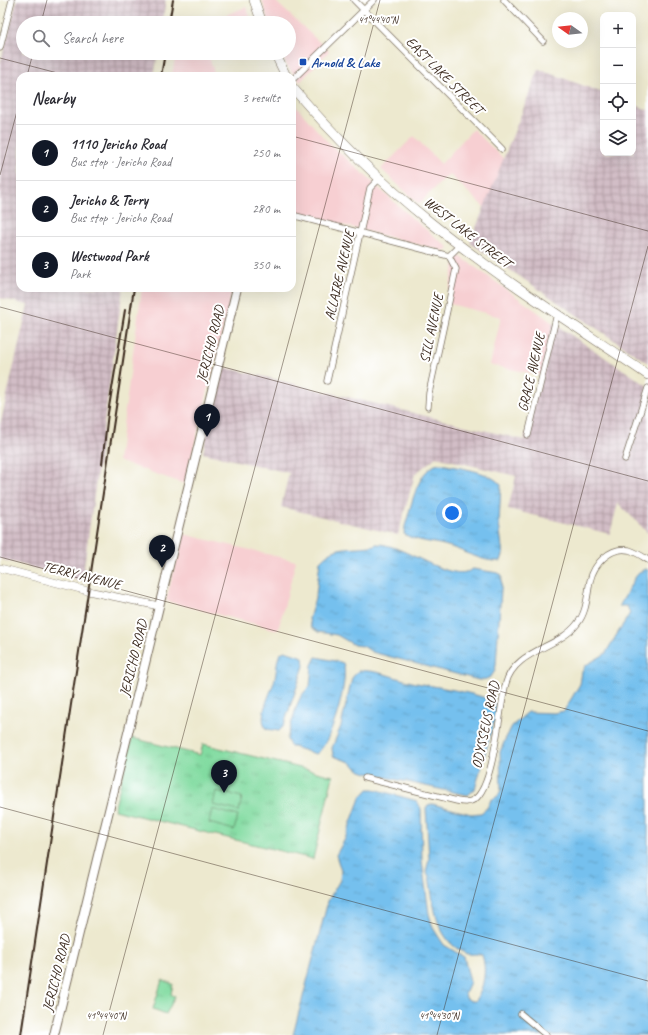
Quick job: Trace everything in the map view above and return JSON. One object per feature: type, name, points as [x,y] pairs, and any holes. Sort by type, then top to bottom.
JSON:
[{"type":"main road","points":[[254,0],[260,16]]},
{"type":"main road","points":[[278,60],[284,72]]},
{"type":"main road","name":"WEST LAKE STREET","points":[[296,92],[336,137],[427,220],[460,246],[648,375]]},
{"type":"main road","name":"JERICHO ROAD","points":[[54,1035],[236,292]]},
{"type":"street","points":[[0,48],[12,0]]},
{"type":"street","name":"EAST LAKE STREET","points":[[354,0],[502,149]]},
{"type":"street","points":[[296,76],[374,0]]},
{"type":"street","points":[[504,0],[543,40]]},
{"type":"street","name":"ALLAIRE AVENUE","points":[[327,381],[370,188],[380,178]]},
{"type":"street","points":[[296,216],[449,256],[460,246]]},
{"type":"street","name":"SILL AVENUE","points":[[428,407],[429,393],[456,269],[449,256]]},
{"type":"street","name":"GRACE AVENUE","points":[[528,435],[557,314]]},
{"type":"street","points":[[625,460],[648,388]]},
{"type":"street","name":"ODYSSEUS ROAD","points":[[364,778],[466,803],[475,799],[486,780],[498,734],[506,682],[510,672],[523,659],[569,632],[577,625],[587,602],[590,580],[598,563],[608,554],[620,550],[628,550],[648,560]]},
{"type":"street","name":"TERRY AVENUE","points":[[0,568],[88,591],[159,606]]},
{"type":"street","points":[[521,1014],[546,1035]]},
{"type":"shaded area","points":[[17,0],[166,0],[163,16],[16,16],[16,60],[157,60],[155,72],[16,72],[16,292],[122,292],[82,581],[0,559],[0,425],[28,305],[0,298],[0,64]]},
{"type":"shaded area","points":[[262,0],[274,0],[291,16],[267,16]]},
{"type":"shaded area","points":[[246,7],[249,16],[224,16]]},
{"type":"shaded area","points":[[296,20],[329,51],[300,82],[296,77],[296,72],[292,72],[284,60],[296,60]]},
{"type":"shaded area","points":[[175,60],[210,60],[214,72],[173,72]]},
{"type":"shaded area","points":[[539,69],[600,92],[600,156],[636,156],[636,105],[648,110],[648,363],[470,243]]},
{"type":"shaded area","points":[[296,106],[325,139],[412,218],[449,248],[443,251],[296,213]]},
{"type":"shaded area","points":[[473,129],[504,159],[485,208],[449,174],[419,204],[381,169],[414,136],[441,164]]},
{"type":"shaded area","points":[[457,254],[553,323],[540,375],[490,365],[501,317],[446,303]]},
{"type":"shaded area","points":[[141,292],[232,292],[185,484],[118,461]]},
{"type":"shaded area","points":[[553,323],[648,386],[648,533],[618,503],[610,534],[508,509],[516,476],[436,457],[415,474],[398,535],[281,507],[289,473],[203,453],[220,366],[524,440]]},
{"type":"shaded area","points":[[183,534],[296,561],[278,630],[166,601]]},
{"type":"green space","points":[[132,738],[200,755],[203,744],[333,776],[313,859],[114,810]]},
{"type":"green space","points":[[216,791],[242,797],[239,811],[213,805]]},
{"type":"green space","points":[[212,809],[238,816],[234,830],[209,823]]},
{"type":"green space","points":[[162,980],[173,984],[171,994],[175,997],[166,1014],[153,1009]]},
{"type":"water","points":[[442,464],[482,473],[496,480],[501,485],[499,523],[503,555],[501,561],[487,560],[451,547],[418,540],[404,534],[413,499],[421,479],[427,471],[434,466]]},
{"type":"water","points":[[376,544],[387,545],[452,572],[463,572],[473,569],[502,575],[496,665],[493,674],[489,678],[479,680],[372,652],[363,646],[354,645],[337,635],[318,632],[311,627],[309,619],[316,595],[320,561],[329,553],[336,550]]},
{"type":"water","points":[[646,569],[648,570],[648,1035],[293,1035],[328,901],[340,880],[341,871],[336,855],[345,839],[360,798],[368,789],[374,789],[417,801],[421,809],[422,861],[429,914],[433,928],[444,945],[464,957],[470,982],[465,993],[466,998],[471,1001],[476,1001],[484,978],[484,960],[482,955],[467,954],[456,948],[442,931],[438,921],[429,876],[426,872],[429,859],[426,808],[428,805],[432,804],[471,814],[481,813],[487,808],[491,800],[498,796],[501,790],[500,752],[512,726],[528,712],[554,713],[564,711],[580,684],[582,672],[586,665],[605,654],[630,613],[627,606],[619,606],[634,579],[638,574]]},
{"type":"water","points":[[285,651],[303,657],[304,666],[283,727],[279,731],[266,729],[263,717],[264,710],[275,678],[279,655]]},
{"type":"water","points":[[316,657],[343,663],[344,682],[338,711],[328,739],[316,754],[290,746],[287,739],[297,705],[301,696],[310,686],[312,665]]},
{"type":"water","points":[[358,671],[372,671],[412,682],[468,693],[489,699],[495,703],[495,719],[475,789],[468,795],[367,773],[361,771],[350,762],[333,756],[332,748],[341,726],[352,678]]},
{"type":"railway","points":[[170,16],[173,0]]},
{"type":"railway","points":[[162,72],[164,60]]},
{"type":"railway","points":[[21,1035],[133,292]]},
{"type":"railway","points":[[102,464],[108,413],[125,310]]},
{"type":"place","name":"Arnold & Lake","points":[[303,62]]},
{"type":"place","name":"1110 Jericho Road","points":[[207,437]]},
{"type":"place","name":"Jericho & Terry","points":[[162,568]]},
{"type":"place","name":"Westwood Park","points":[[224,793]]}]
